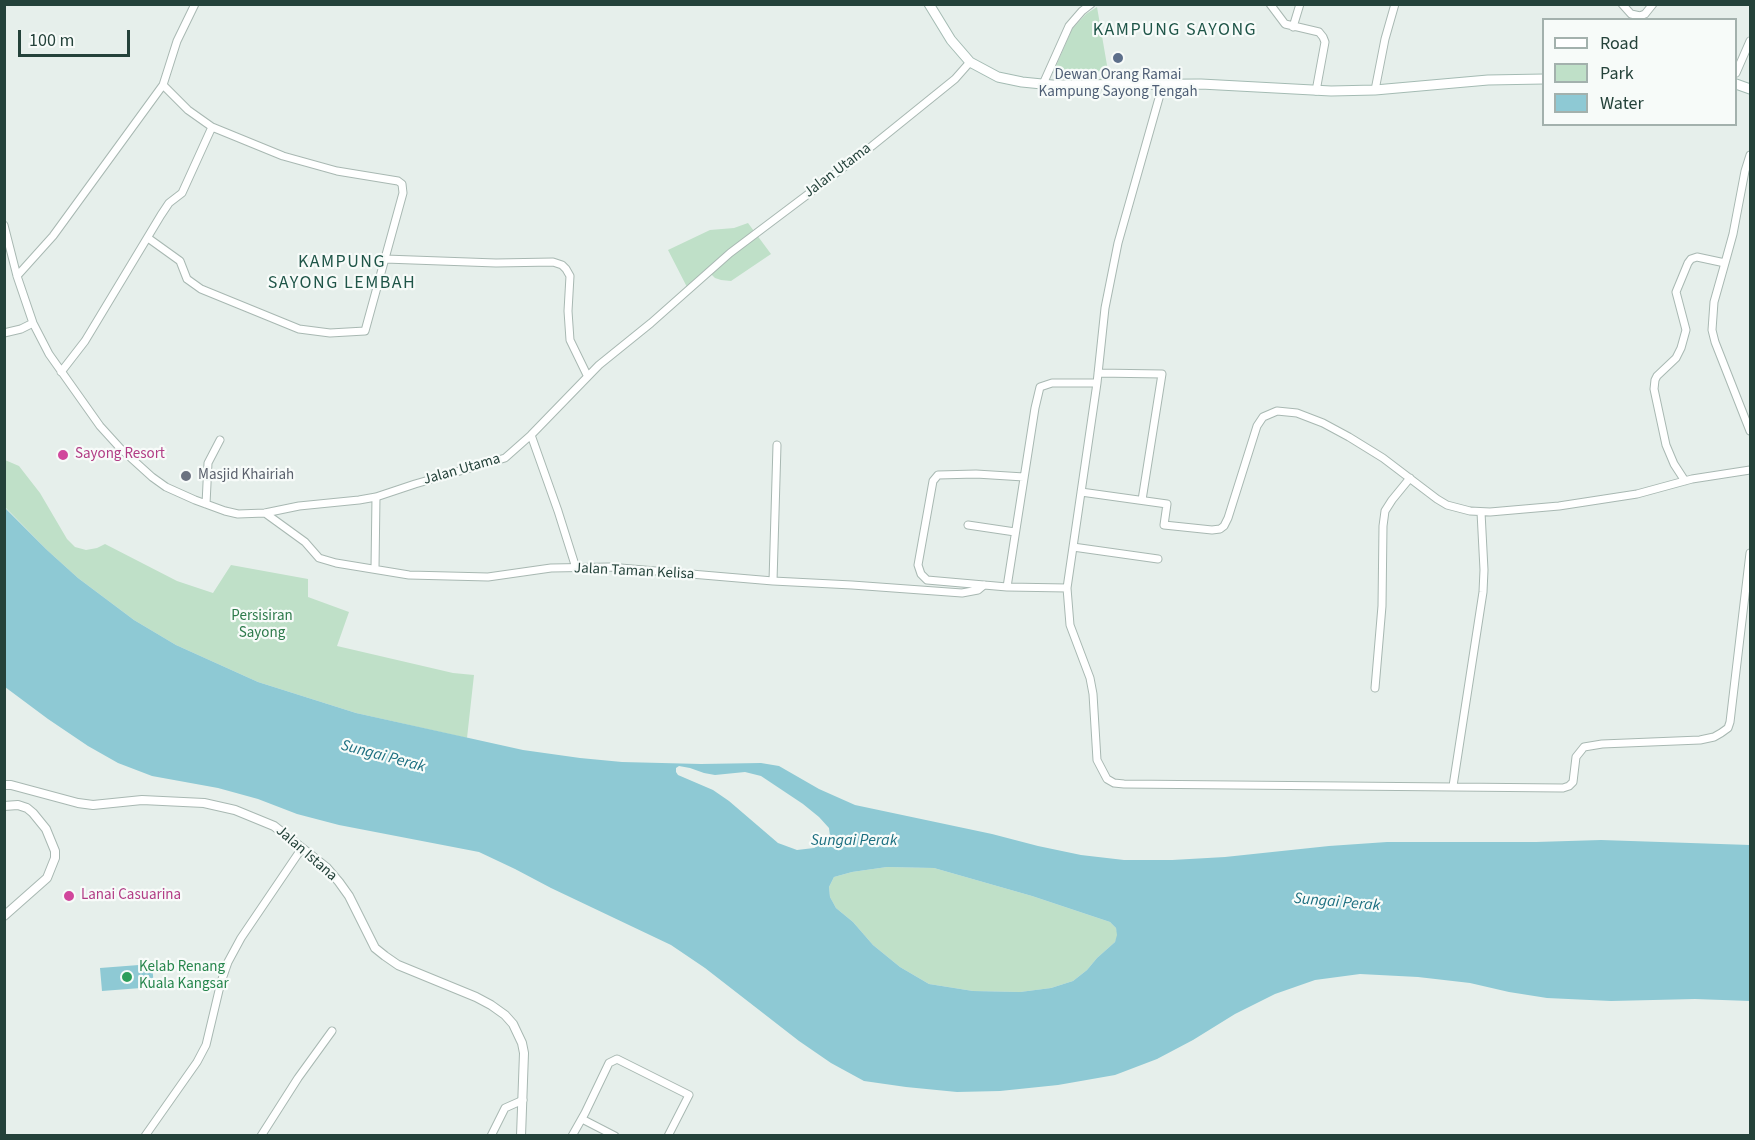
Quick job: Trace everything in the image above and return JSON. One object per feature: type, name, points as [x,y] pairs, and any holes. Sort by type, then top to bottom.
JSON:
[{"type":"main road","points":[[929,4],[951,40],[970,62],[998,77],[1022,82],[1201,84],[1316,91],[1375,90],[1488,80],[1542,79]]},
{"type":"street","points":[[17,276],[58,229],[163,85],[177,41],[195,4]]},
{"type":"street","points":[[1043,84],[1069,26],[1091,4]]},
{"type":"street","points":[[1270,4],[1285,24],[1319,32],[1323,37],[1325,42],[1316,91]]},
{"type":"street","points":[[1293,27],[1300,4]]},
{"type":"street","points":[[1375,90],[1385,39],[1395,4]]},
{"type":"street","points":[[1622,4],[1631,14],[1640,16],[1645,14],[1653,4]]},
{"type":"street","points":[[1737,71],[1750,41]]},
{"type":"street","name":"Jalan Utama","points":[[4,225],[17,276],[33,323],[49,354],[100,426],[135,463],[166,487],[206,504],[238,514],[265,513],[299,506],[348,502],[376,497],[506,458],[531,435],[587,375],[651,323],[730,253],[872,146],[955,79],[970,62]]},
{"type":"street","points":[[1163,84],[1118,243],[1106,308],[1067,588],[1070,625],[1090,678],[1093,694],[1096,760],[1107,779],[1114,783],[1162,785],[1563,788],[1573,783],[1576,757],[1584,747],[1602,744],[1700,740],[1722,733],[1728,728],[1733,708],[1750,553]]},
{"type":"street","points":[[148,238],[180,261],[187,279],[201,289],[299,329],[330,333],[365,331],[403,193],[400,182],[337,171],[283,156],[212,127],[188,110],[163,85]]},
{"type":"street","points":[[61,372],[85,341],[169,204],[182,193],[212,127]]},
{"type":"street","points":[[1750,154],[1733,234],[1714,303],[1712,330],[1750,431]]},
{"type":"street","points":[[1685,481],[1666,445],[1654,380],[1676,358],[1681,348],[1686,330],[1676,292],[1688,263],[1697,257],[1725,263]]},
{"type":"street","points":[[385,259],[553,262],[562,265],[570,276],[568,311],[570,340],[587,375]]},
{"type":"street","points":[[4,333],[33,323]]},
{"type":"street","points":[[1098,373],[1162,374],[1142,500]]},
{"type":"street","points":[[1007,587],[1040,387],[1052,383],[1097,383]]},
{"type":"street","points":[[1081,492],[1167,504],[1164,525],[1212,530],[1220,528],[1224,526],[1228,518],[1257,426],[1263,417],[1277,411],[1297,413],[1323,423],[1375,453],[1447,505],[1480,512],[1559,506],[1636,494],[1685,481],[1750,470]]},
{"type":"street","points":[[531,435],[576,568]]},
{"type":"street","points":[[206,504],[208,463],[220,440]]},
{"type":"street","points":[[773,581],[777,445]]},
{"type":"street","points":[[1024,477],[938,475],[933,481],[918,565],[921,574],[927,580],[1007,587],[1067,588]]},
{"type":"street","points":[[1375,688],[1382,606],[1385,512],[1410,478]]},
{"type":"street","points":[[375,568],[376,497]]},
{"type":"street","points":[[1454,786],[1483,592],[1485,570],[1480,512]]},
{"type":"street","name":"Jalan Taman Kelisa","points":[[265,513],[305,542],[319,558],[409,575],[488,577],[551,568],[609,567],[773,581],[962,593],[978,590],[984,585]]},
{"type":"street","points":[[968,525],[1015,532]]},
{"type":"street","points":[[1073,546],[1158,559]]},
{"type":"street","name":"Jalan Istana","points":[[4,785],[93,805],[142,800],[204,803],[235,810],[274,826],[327,868],[339,882],[349,896],[375,948],[398,965],[491,1005],[513,1024],[524,1053],[521,1136]]},
{"type":"street","points":[[4,806],[18,805],[33,813],[46,829],[55,854],[47,878],[4,916]]},
{"type":"street","points":[[145,1136],[207,1045],[221,982],[228,962],[241,938],[302,848]]},
{"type":"street","points":[[261,1136],[298,1078],[332,1031]]},
{"type":"street","points":[[572,1136],[609,1063],[617,1059],[689,1095],[668,1136]]},
{"type":"street","points":[[491,1136],[506,1108],[523,1100]]},
{"type":"street","points":[[582,1119],[615,1136]]},
{"type":"green space","points":[[1097,7],[1108,71],[1053,73],[1072,29],[1086,14]]},
{"type":"green space","points":[[748,223],[771,254],[731,281],[715,278],[710,273],[688,289],[668,250],[710,230],[734,228]]},
{"type":"green space","name":"Persisiran Sayong","points":[[5,460],[19,466],[40,493],[67,539],[75,547],[86,550],[105,544],[177,581],[213,593],[231,565],[308,579],[308,597],[349,612],[337,646],[453,673],[474,675],[467,738],[356,713],[258,682],[176,645],[134,620],[78,578],[5,507]]},
{"type":"green space","points":[[887,867],[934,868],[1032,896],[1110,922],[1116,928],[1118,935],[1115,942],[1087,970],[1073,981],[1051,988],[1020,992],[973,991],[929,984],[900,967],[873,945],[853,922],[836,908],[830,897],[829,887],[834,877]]},
{"type":"water","name":"Sungai Perak","points":[[4,507],[78,578],[134,620],[176,645],[258,682],[356,713],[523,750],[622,762],[761,763],[779,766],[819,789],[855,805],[1081,855],[1124,860],[1225,857],[1387,842],[1601,840],[1750,845],[1750,1001],[1695,999],[1611,1001],[1547,998],[1470,983],[1360,974],[1315,980],[1275,994],[1157,1059],[1115,1075],[1058,1085],[1000,1091],[957,1092],[864,1081],[831,1063],[799,1041],[705,968],[671,945],[479,852],[339,825],[218,788],[152,776],[118,763],[88,746],[5,687]],"holes":[[[679,766],[715,775],[745,772],[761,776],[819,817],[829,828],[830,836],[814,848],[797,850],[778,843],[713,790],[678,775],[676,768]],[[887,867],[934,868],[1032,896],[1110,922],[1116,928],[1115,942],[1073,981],[1051,988],[1020,992],[973,991],[929,984],[900,967],[873,945],[853,922],[836,908],[830,897],[829,887],[834,877]]]},
{"type":"water","name":"Kelab Renang Kuala Kangsar","points":[[152,964],[154,987],[102,991],[100,968]]},
{"type":"place","name":"Dewan Orang Ramai Kampung Sayong Tengah","points":[[1118,58]]},
{"type":"place","name":"Sayong Resort","points":[[63,455]]},
{"type":"place","name":"Masjid Khairiah","points":[[186,476]]},
{"type":"place","name":"Lanai Casuarina","points":[[69,896]]},
{"type":"place","name":"Kelab Renang Kuala Kangsar","points":[[127,977]]},
{"type":"district","name":"KAMPUNG SAYONG","points":[[1175,31]]},
{"type":"district","name":"KAMPUNG SAYONG LEMBAH","points":[[342,273]]}]
